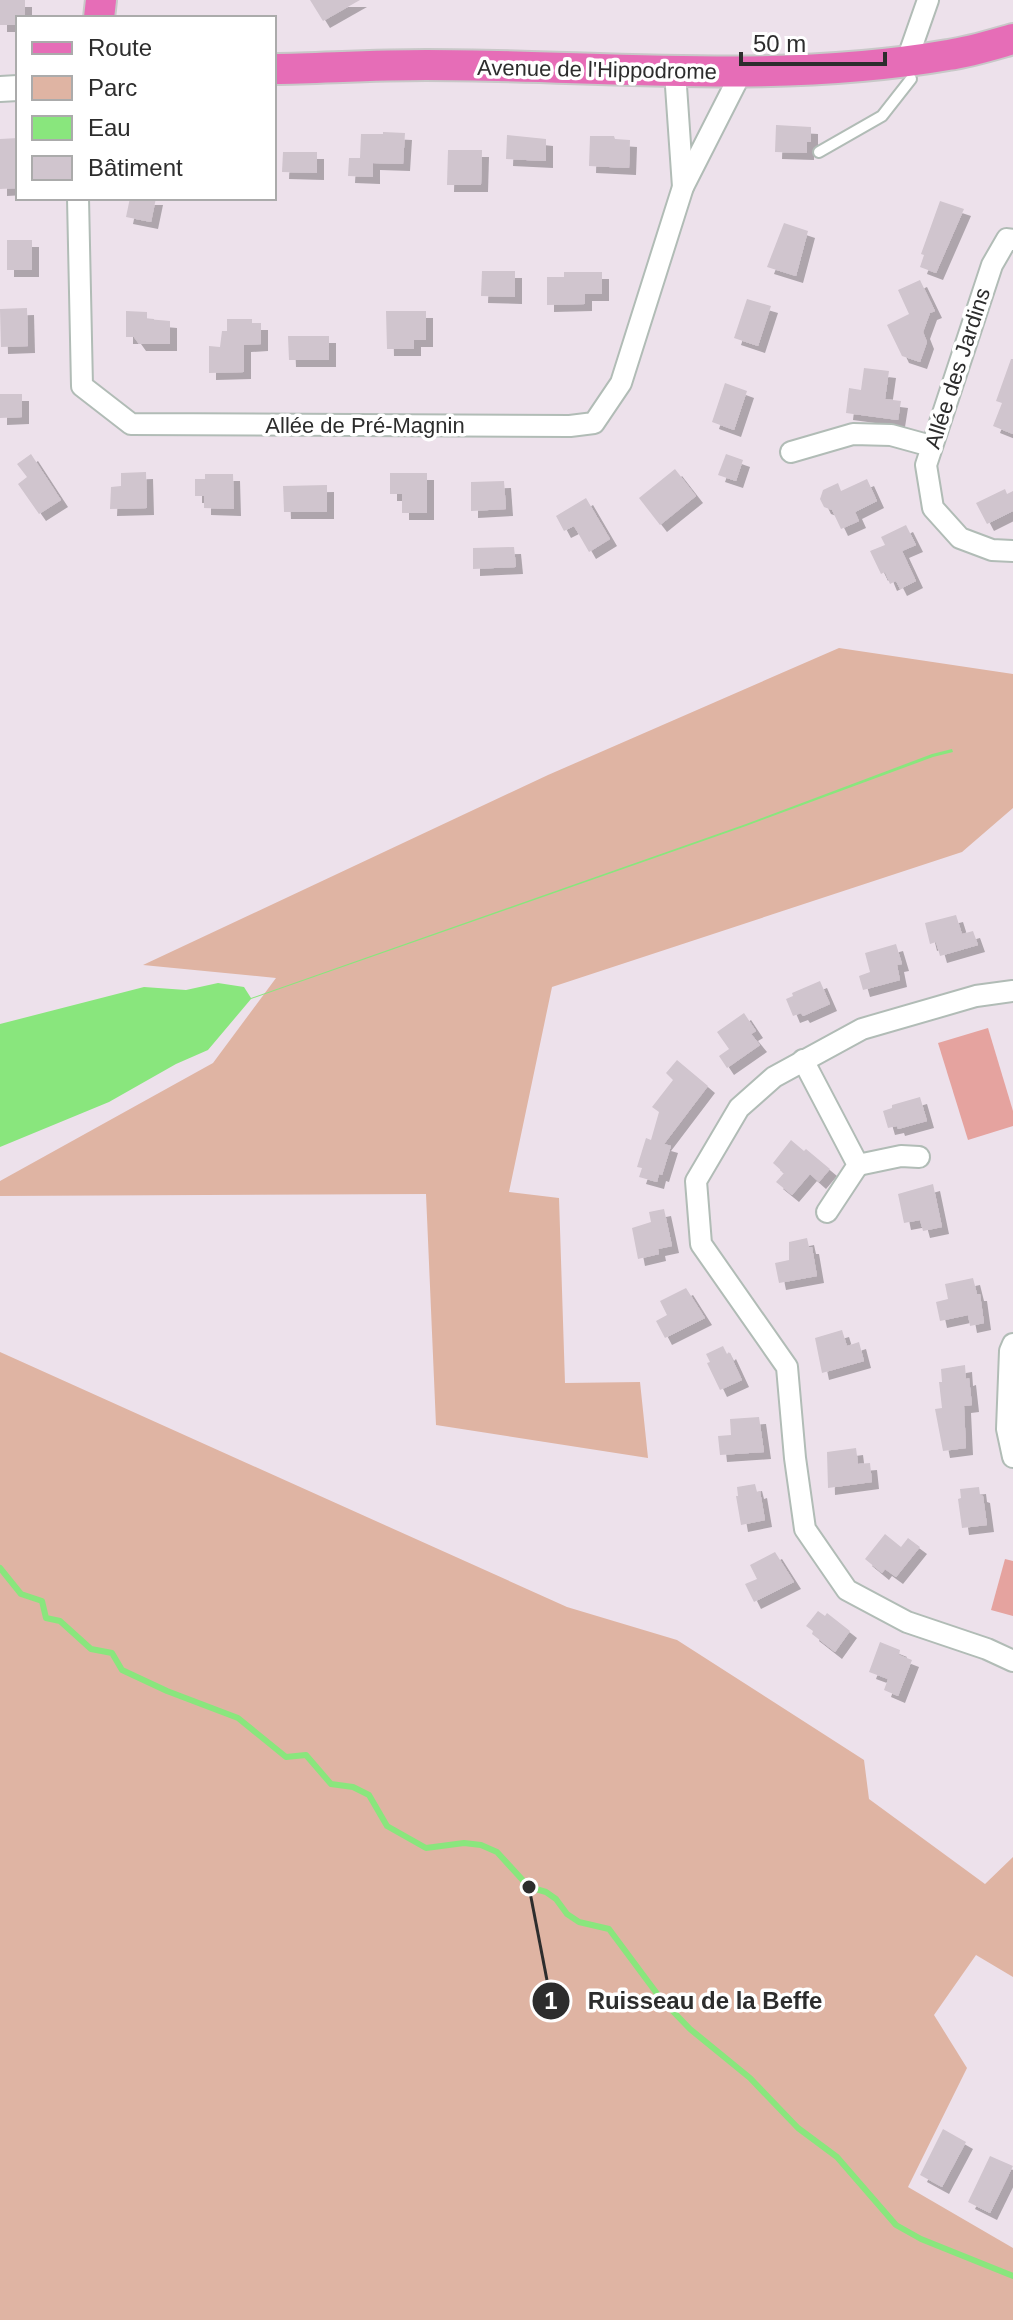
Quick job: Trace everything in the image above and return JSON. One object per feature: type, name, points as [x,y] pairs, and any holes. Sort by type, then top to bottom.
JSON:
[{"type":"main road","name":"Avenue de l'Hippodrome","points":[[276,69],[426,65],[675,72],[837,67],[909,70],[949,55],[1013,39]]},
{"type":"street","points":[[909,70],[928,0]]},
{"type":"street","name":"Allée de Pré-Magnin","points":[[78,200],[82,386],[131,424],[570,426],[594,423],[621,383],[683,187],[742,71]]},
{"type":"street","name":"Allée de Pré-Magnin","points":[[675,72],[683,187]]},
{"type":"street","name":"Allée des Jardins","points":[[1013,240],[1007,239],[992,265],[926,465],[933,508],[960,538],[992,550],[1013,551]]},
{"type":"street","points":[[791,452],[853,434],[891,435],[931,446]]},
{"type":"street","points":[[1013,991],[976,996],[862,1029],[774,1077],[739,1108],[696,1181],[701,1244],[787,1367],[805,1529],[847,1590],[907,1622],[1013,1661]]},
{"type":"street","points":[[803,1060],[858,1165]]},
{"type":"street","points":[[827,1212],[858,1165],[901,1156],[919,1157]]},
{"type":"street","points":[[1013,1344],[1010,1351],[1007,1429],[1013,1457]]},
{"type":"lane","points":[[819,152],[882,116],[909,70]]},
{"type":"green space","points":[[839,648],[1013,674],[1013,808],[962,852],[552,987],[509,1192],[559,1198],[565,1383],[640,1382],[648,1458],[436,1425],[426,1194],[0,1196],[0,1181],[213,1063],[276,978],[143,965],[548,775]]},
{"type":"green space","points":[[0,1352],[567,1607],[677,1640],[864,1760],[869,1799],[985,1884],[1013,1857],[1013,1977],[976,1955],[934,2015],[967,2068],[908,2187],[1013,2248],[1013,2320],[0,2320]]},
{"type":"shaded area","points":[[988,1028],[1013,1111],[1013,1126],[968,1140],[938,1043]]},
{"type":"shaded area","points":[[1005,1559],[1013,1561],[1013,1616],[991,1610]]},
{"type":"water","points":[[952,749],[953,752],[746,826],[251,999],[208,1050],[176,1064],[109,1102],[0,1147],[0,1024],[144,987],[186,990],[218,983],[244,987],[251,998]]},
{"type":"building","points":[[0,0],[25,0],[25,16],[16,16],[16,25],[0,25]]},
{"type":"building","points":[[310,0],[360,0],[323,21]]},
{"type":"building","points":[[776,125],[811,127],[807,153],[775,152]]},
{"type":"building","points":[[405,133],[403,164],[373,163],[373,177],[348,176],[349,158],[360,158],[361,134]]},
{"type":"building","points":[[507,135],[546,139],[546,161],[506,159]]},
{"type":"building","points":[[590,136],[630,140],[629,168],[589,166]]},
{"type":"building","points":[[16,138],[16,188],[0,189],[0,139]]},
{"type":"building","points":[[448,150],[482,150],[481,185],[447,185]]},
{"type":"building","points":[[283,152],[317,152],[317,173],[282,172]]},
{"type":"building","points":[[130,200],[156,200],[151,222],[126,217]]},
{"type":"building","points":[[940,201],[964,209],[936,273],[920,267],[924,255],[921,254]]},
{"type":"building","points":[[784,223],[808,231],[796,276],[767,267]]},
{"type":"building","points":[[7,240],[32,240],[32,270],[7,270]]},
{"type":"building","points":[[482,271],[515,271],[515,297],[481,296]]},
{"type":"building","points":[[564,272],[602,272],[602,294],[585,294],[585,304],[547,305],[547,277],[564,277]]},
{"type":"building","points":[[920,280],[935,311],[930,313],[923,332],[927,342],[920,362],[902,356],[887,325],[909,314],[898,290]]},
{"type":"building","points":[[747,299],[771,306],[758,346],[734,338]]},
{"type":"building","points":[[27,308],[28,346],[1,347],[0,309]]},
{"type":"building","points":[[126,311],[147,312],[147,319],[170,321],[170,344],[139,344],[134,337],[126,337]]},
{"type":"building","points":[[386,311],[426,311],[426,340],[414,340],[414,349],[387,349]]},
{"type":"building","points":[[227,319],[252,319],[252,323],[261,323],[261,344],[244,345],[244,372],[209,373],[209,346],[220,347],[222,331],[227,331]]},
{"type":"building","points":[[288,336],[329,336],[329,360],[289,360]]},
{"type":"building","points":[[1011,359],[1013,434],[993,426],[1002,403],[996,401]]},
{"type":"building","points":[[864,368],[889,371],[885,399],[901,401],[898,420],[846,413],[849,388],[861,390]]},
{"type":"building","points":[[725,383],[747,391],[734,430],[712,422]]},
{"type":"building","points":[[0,394],[22,394],[22,417],[0,418]]},
{"type":"building","points":[[31,454],[61,500],[39,514],[18,484],[27,477],[17,464]]},
{"type":"building","points":[[726,454],[743,460],[736,481],[718,475]]},
{"type":"building","points":[[675,469],[696,496],[660,525],[639,498]]},
{"type":"building","points":[[146,472],[147,508],[110,509],[111,487],[121,486],[121,473]]},
{"type":"building","points":[[390,473],[427,473],[427,513],[402,513],[402,494],[390,494]]},
{"type":"building","points":[[205,474],[233,474],[234,509],[204,508],[204,496],[195,496],[195,479],[205,479]]},
{"type":"building","points":[[867,479],[877,501],[855,512],[859,521],[841,529],[832,510],[824,507],[820,499],[823,490],[838,483],[841,491]]},
{"type":"building","points":[[504,481],[506,509],[471,511],[471,482]]},
{"type":"building","points":[[327,485],[327,512],[284,512],[283,486]]},
{"type":"building","points":[[1005,489],[1007,494],[1013,491],[1013,511],[987,524],[976,503]]},
{"type":"building","points":[[586,498],[610,539],[589,552],[574,526],[564,531],[556,516]]},
{"type":"building","points":[[906,525],[916,545],[902,551],[916,581],[900,589],[896,581],[890,584],[885,572],[881,574],[870,551],[885,545],[881,537]]},
{"type":"building","points":[[514,547],[516,567],[473,569],[473,548]]},
{"type":"building","points":[[956,915],[962,934],[973,931],[978,945],[940,956],[936,942],[930,944],[925,923]]},
{"type":"building","points":[[896,944],[902,964],[897,965],[900,980],[863,990],[859,976],[870,972],[865,953]]},
{"type":"building","points":[[820,981],[830,1004],[803,1016],[801,1013],[793,1016],[786,999],[793,996],[792,993]]},
{"type":"building","points":[[744,1013],[756,1031],[751,1034],[760,1045],[727,1068],[719,1056],[729,1049],[717,1032]]},
{"type":"building","points":[[677,1060],[708,1086],[664,1144],[671,1146],[657,1182],[639,1177],[642,1168],[637,1167],[646,1138],[651,1140],[659,1112],[652,1107],[673,1080],[666,1073]]},
{"type":"building","points":[[920,1097],[927,1121],[898,1129],[897,1126],[888,1128],[883,1111],[892,1108],[892,1105]]},
{"type":"building","points":[[791,1140],[830,1169],[819,1182],[810,1174],[792,1195],[776,1182],[784,1173],[773,1163]]},
{"type":"building","points":[[933,1184],[942,1227],[923,1231],[920,1220],[904,1223],[898,1194]]},
{"type":"building","points":[[664,1209],[672,1246],[658,1249],[659,1254],[638,1259],[632,1228],[651,1222],[649,1212]]},
{"type":"building","points":[[807,1238],[809,1247],[812,1247],[817,1276],[779,1283],[775,1263],[789,1260],[789,1242]]},
{"type":"building","points":[[973,1278],[977,1294],[980,1294],[984,1323],[970,1326],[968,1315],[940,1321],[936,1302],[948,1299],[945,1284]]},
{"type":"building","points":[[686,1288],[705,1318],[665,1338],[656,1321],[667,1315],[660,1301]]},
{"type":"building","points":[[842,1330],[847,1346],[859,1342],[864,1361],[822,1373],[815,1338]]},
{"type":"building","points":[[723,1346],[742,1380],[720,1390],[706,1354]]},
{"type":"building","points":[[965,1365],[972,1405],[964,1406],[966,1448],[943,1451],[935,1409],[942,1408],[941,1369]]},
{"type":"building","points":[[759,1417],[764,1452],[720,1455],[718,1436],[731,1435],[730,1419]]},
{"type":"building","points":[[856,1448],[858,1464],[870,1463],[872,1482],[828,1488],[827,1452]]},
{"type":"building","points":[[755,1484],[757,1492],[760,1491],[765,1520],[741,1525],[737,1487]]},
{"type":"building","points":[[979,1487],[987,1525],[962,1528],[958,1499],[961,1498],[960,1489]]},
{"type":"building","points":[[885,1534],[901,1547],[908,1538],[920,1547],[896,1577],[885,1569],[882,1573],[865,1559]]},
{"type":"building","points":[[775,1552],[794,1582],[754,1602],[745,1584],[757,1579],[750,1565]]},
{"type":"building","points":[[818,1611],[825,1616],[827,1613],[850,1631],[835,1652],[806,1626]]},
{"type":"building","points":[[880,1642],[900,1650],[899,1655],[912,1660],[898,1696],[884,1690],[888,1679],[869,1672]]},
{"type":"building","points":[[943,2129],[966,2142],[942,2187],[920,2175]]},
{"type":"building","points":[[990,2156],[1013,2166],[990,2213],[968,2202]]},
{"type":"waterway","points":[[0,1568],[21,1594],[42,1601],[46,1618],[60,1621],[91,1649],[112,1653],[122,1670],[238,1718],[286,1757],[306,1755],[331,1784],[353,1787],[369,1795],[387,1826],[426,1848],[464,1843],[481,1845],[497,1852],[529,1887],[556,1899],[567,1914],[579,1922],[609,1929],[661,1999],[690,2029],[750,2078],[798,2128],[837,2157],[896,2225],[921,2239],[1013,2276]]},
{"type":"place","name":"Ruisseau de la Beffe","points":[[529,1887]]}]
